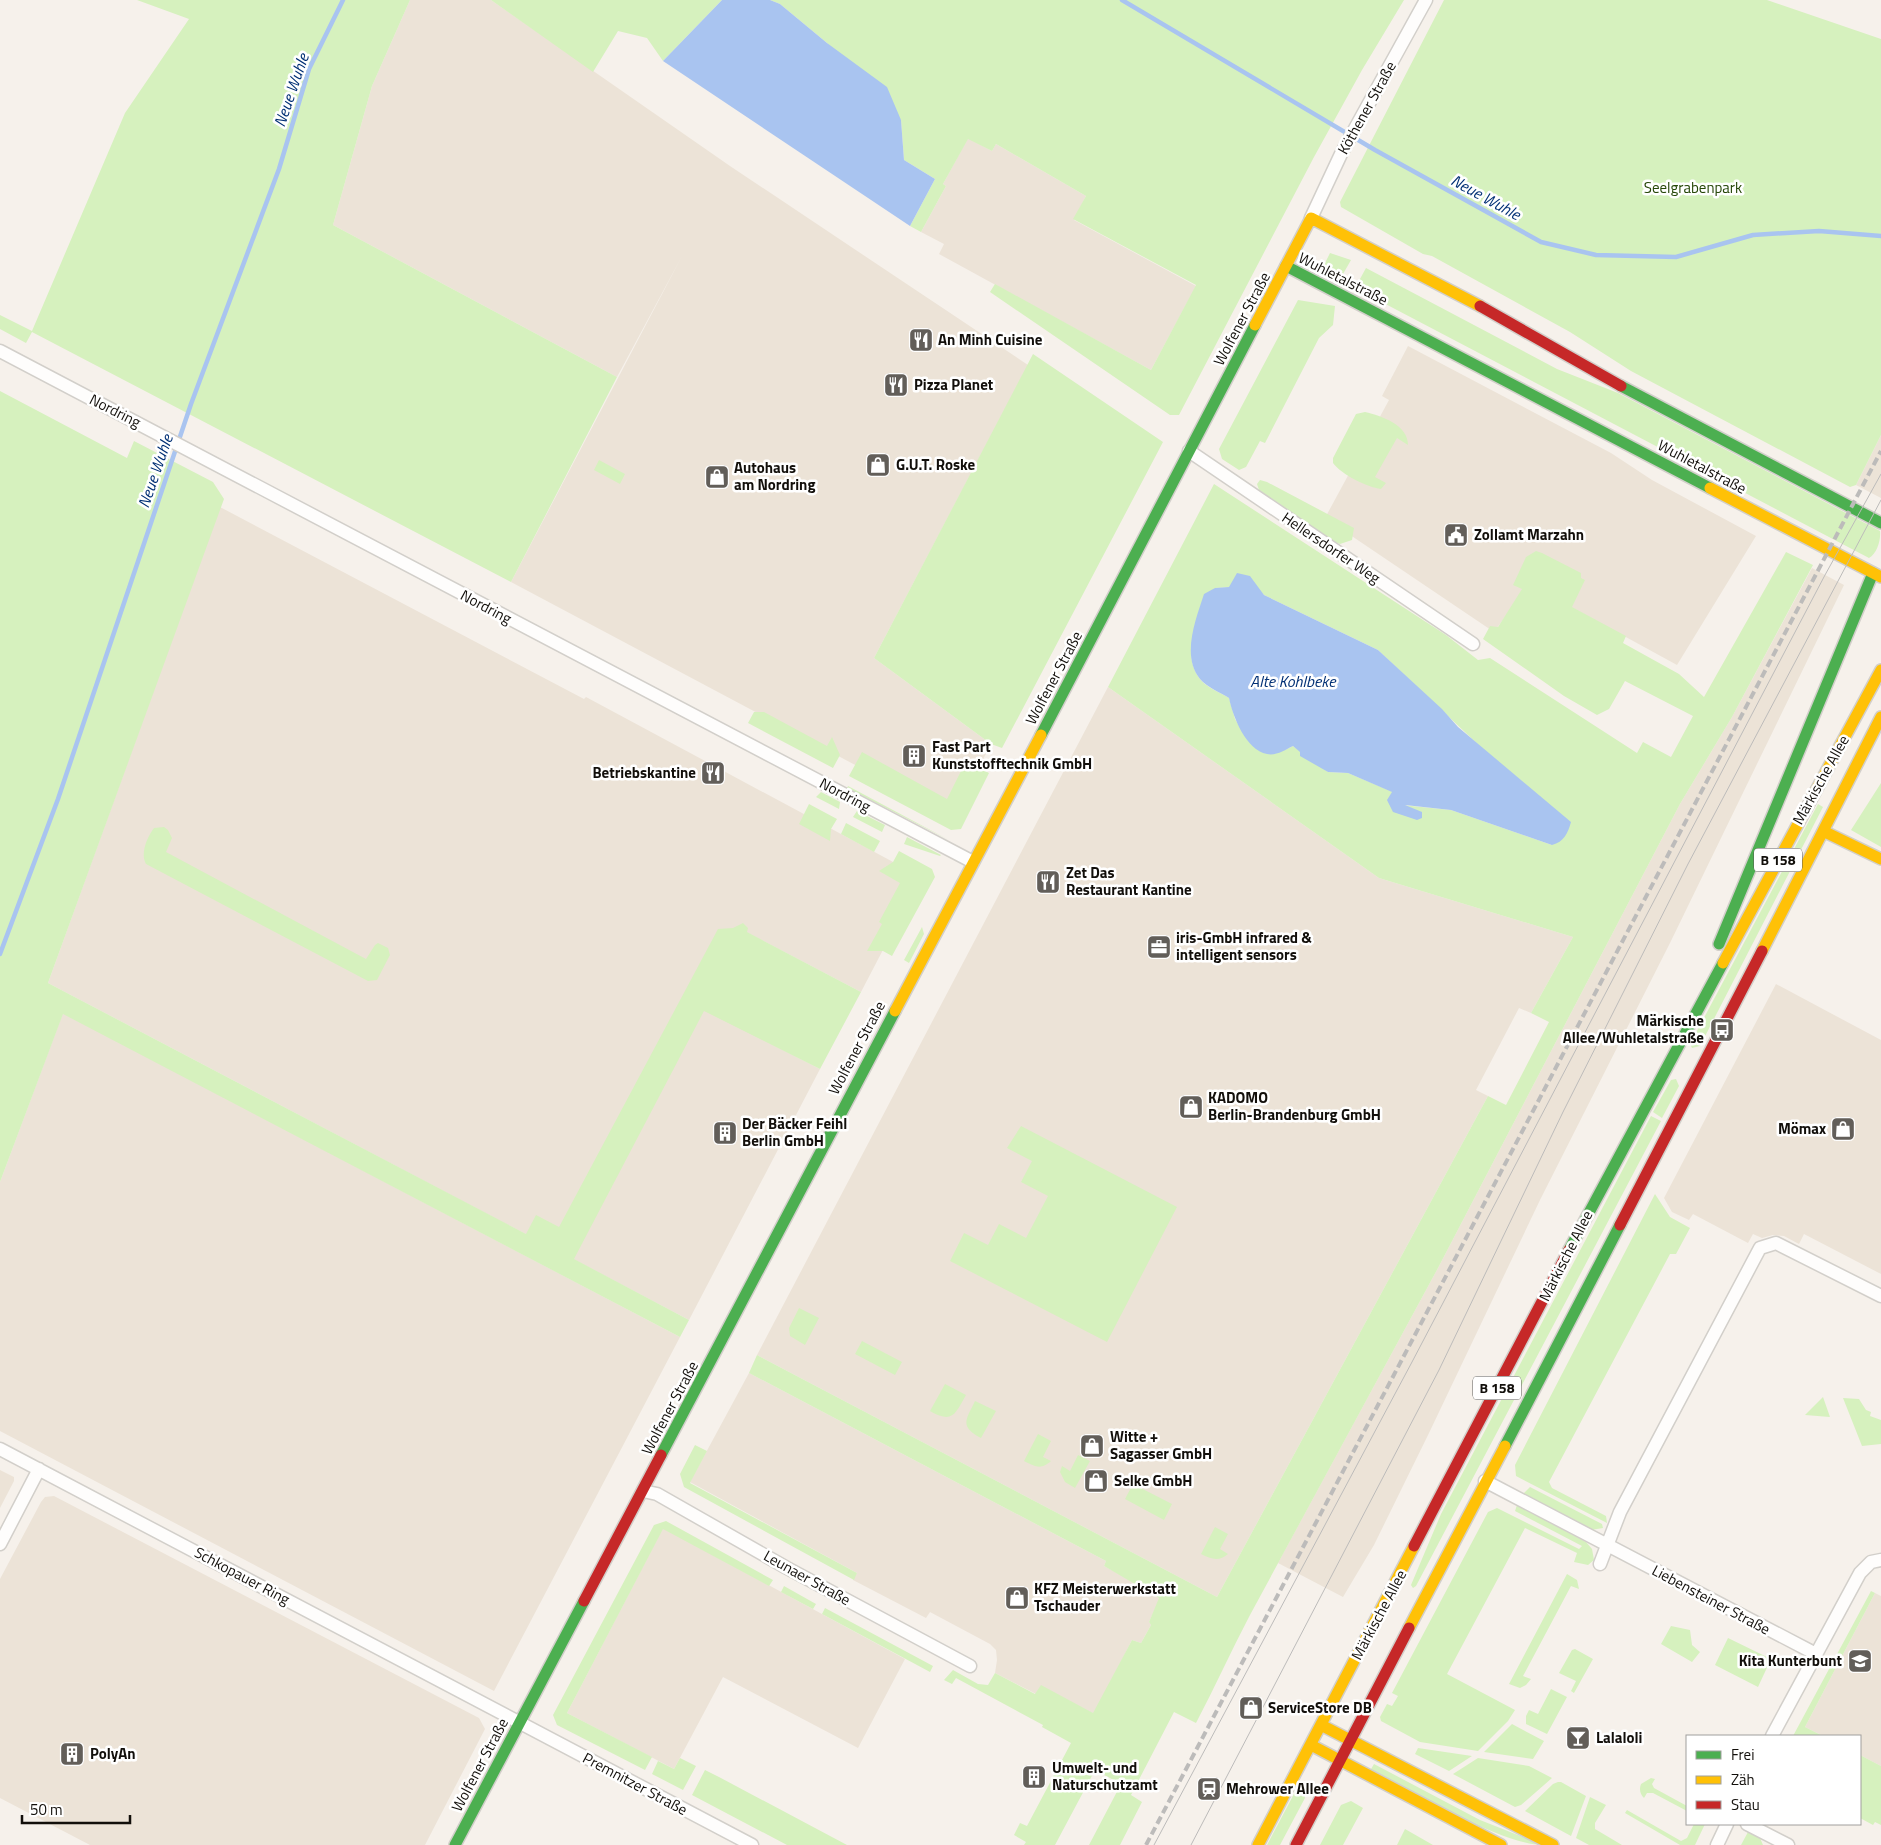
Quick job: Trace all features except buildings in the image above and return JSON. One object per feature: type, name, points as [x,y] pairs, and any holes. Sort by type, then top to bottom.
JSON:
[{"type":"main road","name":"Wuhletalstraße","points":[[1311,218],[1286,266],[1877,575]]},
{"type":"main road","points":[[1311,218],[1518,326],[1576,361],[1881,522]]},
{"type":"main road","name":"Wolfener Straße","points":[[455,1845],[643,1491],[1286,266]]},
{"type":"main road","points":[[1676,1050],[1877,575],[1880,560]]},
{"type":"main road","name":"Märkische Allee","points":[[1258,1845],[1295,1784],[1321,1724],[1676,1050],[1881,670]]},
{"type":"main road","name":"Märkische Allee","points":[[1296,1845],[1317,1796],[1340,1760],[1722,1030],[1881,717]]},
{"type":"main road","points":[[1823,831],[1881,859]]},
{"type":"main road","points":[[1321,1724],[1553,1845]]},
{"type":"main road","points":[[1311,1745],[1501,1845]]},
{"type":"street","name":"Köthener Straße","points":[[1311,218],[1365,109],[1426,0]]},
{"type":"street","name":"Nordring","points":[[0,351],[973,862]]},
{"type":"street","name":"Hellersdorfer Weg","points":[[1189,452],[1473,644]]},
{"type":"street","points":[[1600,1564],[1606,1544],[1620,1512],[1760,1248],[1776,1243],[1881,1296]]},
{"type":"street","name":"Schkopauer Ring","points":[[0,1449],[519,1723]]},
{"type":"street","points":[[0,1544],[39,1469]]},
{"type":"street","points":[[1485,1481],[1606,1544]]},
{"type":"street","name":"Leunaer Straße","points":[[643,1491],[657,1494],[786,1568],[970,1666]]},
{"type":"street","name":"Liebensteiner Straße","points":[[1606,1544],[1816,1654]]},
{"type":"street","points":[[1773,1735],[1860,1573],[1871,1562],[1881,1560]]},
{"type":"street","name":"Premnitzer Straße","points":[[519,1723],[752,1845]]},
{"type":"street","points":[[1717,1845],[1727,1825]]},
{"type":"street","points":[[1749,1825],[1788,1845]]},
{"type":"shaded area","points":[[410,0],[491,0],[730,166],[1028,365],[874,658],[991,744],[953,817],[511,582],[682,256],[617,377],[333,225],[372,86]]},
{"type":"shaded area","points":[[968,138],[992,151],[996,144],[1086,196],[1074,220],[1196,286],[1151,370],[939,254],[944,244],[921,232],[946,186],[943,184]]},
{"type":"shaded area","points":[[1408,346],[1611,453],[1652,480],[1756,536],[1677,665],[1529,584],[1494,632],[1325,518],[1389,400],[1382,396]]},
{"type":"shaded area","points":[[1881,435],[1881,498],[1856,485]]},
{"type":"shaded area","points":[[220,507],[584,699],[586,697],[921,877],[861,992],[746,932],[705,1010],[820,1069],[689,1320],[48,983]]},
{"type":"shaded area","points":[[1812,568],[1844,585],[1670,943],[1540,1200],[1374,1545],[1343,1597],[1278,1563],[1438,1268],[1680,804],[1732,717]]},
{"type":"shaded area","points":[[1108,687],[1379,878],[1573,937],[1531,1013],[1519,1008],[1476,1090],[1488,1096],[1217,1597],[757,1355]]},
{"type":"shaded area","points":[[1776,984],[1881,1040],[1881,1274],[1804,1234],[1799,1244],[1784,1236],[1773,1235],[1762,1238],[1753,1234],[1748,1243],[1693,1214],[1689,1220],[1672,1212],[1664,1198]]},
{"type":"shaded area","points":[[63,1013],[680,1337],[494,1691],[0,1431],[0,1182]]},
{"type":"shaded area","points":[[749,1373],[1106,1561],[1104,1566],[1156,1594],[1160,1598],[1149,1622],[1151,1625],[1141,1643],[1132,1640],[1094,1714],[1041,1686],[1036,1694],[995,1673],[996,1650],[990,1644],[930,1612],[926,1618],[853,1580],[857,1573],[690,1482]]},
{"type":"shaded area","points":[[0,1470],[14,1477],[14,1481],[0,1508]]},
{"type":"shaded area","points":[[54,1496],[479,1718],[485,1729],[425,1845],[90,1845],[0,1798],[0,1579],[41,1502],[45,1497]]},
{"type":"shaded area","points":[[663,1528],[905,1659],[858,1748],[723,1677],[674,1769],[567,1713]]},
{"type":"shaded area","name":"Kita Kunterbunt","points":[[1875,1593],[1881,1596],[1881,1766],[1861,1756],[1861,1735],[1821,1735],[1805,1727]]},
{"type":"green space","points":[[137,0],[410,0],[372,86],[333,225],[617,377],[511,582],[32,332],[26,343],[0,329],[0,315],[32,331],[125,113],[189,19]]},
{"type":"green space","points":[[491,0],[722,0],[663,61],[647,38],[618,31],[593,72]]},
{"type":"green space","points":[[770,0],[1404,0],[1362,70],[1314,157],[1179,415],[1170,415],[990,292],[995,284],[1151,370],[1196,285],[1073,219],[1086,196],[996,144],[992,151],[968,139],[943,184],[946,186],[921,232],[910,226],[935,179],[904,160],[901,120],[827,43],[780,4]]},
{"type":"green space","name":"Seelgrabenpark","points":[[1444,0],[1767,0],[1881,39],[1881,435],[1856,485],[1850,487],[1631,371],[1570,332],[1432,256],[1423,254],[1341,207],[1340,202]]},
{"type":"green space","points":[[1330,253],[1351,260],[1339,281],[1325,273],[1323,267]]},
{"type":"green space","points":[[1366,268],[1557,369],[1618,393],[1880,531],[1876,550],[1869,558],[1355,288]]},
{"type":"green space","points":[[1298,300],[1335,306],[1333,325],[1319,338],[1265,443],[1260,441],[1246,467],[1239,470],[1222,459],[1219,449]]},
{"type":"green space","points":[[1033,354],[1163,442],[1002,748],[991,744],[874,658]]},
{"type":"green space","points":[[0,391],[127,458],[134,441],[213,482],[224,499],[48,983],[526,1234],[536,1215],[559,1227],[718,929],[733,928],[743,923],[748,928],[747,932],[861,992],[820,1069],[704,1011],[574,1259],[689,1320],[680,1337],[63,1014],[0,1182]]},
{"type":"green space","points":[[1365,412],[1393,422],[1404,432],[1407,438],[1408,445],[1397,438],[1375,477],[1386,483],[1381,489],[1355,480],[1342,472],[1333,463],[1333,458],[1356,414]]},
{"type":"green space","points":[[599,460],[625,474],[620,484],[594,470]]},
{"type":"green space","points":[[1260,480],[1354,528],[1352,540],[1340,544],[1335,542],[1259,490],[1257,484]]},
{"type":"green space","points":[[1214,484],[1446,635],[1478,660],[1490,658],[1637,753],[1643,742],[1671,757],[1693,716],[1625,681],[1609,709],[1597,715],[1564,696],[1483,639],[1490,626],[1498,627],[1522,589],[1513,585],[1526,557],[1536,551],[1581,573],[1581,578],[1585,580],[1572,607],[1626,636],[1623,643],[1679,674],[1704,697],[1786,552],[1813,565],[1732,717],[1680,804],[1438,1268],[1250,1615],[1196,1723],[1174,1712],[1131,1795],[1142,1802],[1120,1845],[1089,1845],[1121,1784],[1095,1770],[1055,1845],[1024,1845],[1026,1842],[1014,1835],[1020,1823],[1027,1826],[1071,1743],[1042,1727],[1043,1725],[956,1678],[952,1684],[944,1680],[953,1670],[978,1684],[988,1685],[995,1673],[1035,1694],[1041,1685],[1093,1713],[1132,1640],[1141,1643],[1151,1625],[1149,1622],[1159,1598],[1104,1566],[1106,1561],[749,1373],[757,1355],[1217,1597],[1488,1096],[1506,1105],[1549,1022],[1531,1013],[1573,937],[1379,878],[1108,687]],"holes":[[[1255,586],[1264,595],[1378,650],[1486,752],[1552,845],[1451,810],[1402,805],[1393,792],[1348,773],[1328,772],[1293,746],[1285,750],[1244,734],[1235,719],[1229,698],[1200,679],[1194,668],[1191,656],[1192,645],[1199,621],[1215,588]]]},
{"type":"green space","points":[[754,712],[764,712],[827,746],[832,737],[840,755],[833,768],[748,723]]},
{"type":"green space","points":[[862,752],[947,799],[966,761],[989,773],[961,829],[951,830],[849,776]]},
{"type":"green space","points":[[1881,783],[1881,847],[1851,830]]},
{"type":"green space","points":[[848,786],[949,840],[847,788]]},
{"type":"green space","points":[[821,792],[840,802],[839,809],[816,797]]},
{"type":"green space","points":[[809,804],[837,819],[831,829],[830,841],[799,824]]},
{"type":"green space","points":[[1818,804],[1823,807],[1700,1046],[1692,1048],[1690,1044]]},
{"type":"green space","points":[[857,811],[885,825],[882,832],[853,817]]},
{"type":"green space","points":[[846,823],[880,841],[874,852],[841,834]]},
{"type":"green space","points":[[164,827],[172,838],[166,852],[366,959],[378,943],[388,948],[390,955],[377,980],[368,981],[146,864],[144,851],[149,836],[154,828]]},
{"type":"green space","points":[[907,837],[941,855],[904,844]]},
{"type":"green space","points":[[899,851],[932,869],[935,877],[892,956],[883,951],[867,951],[882,924],[879,922],[900,883],[879,871],[893,862]]},
{"type":"green space","points":[[922,927],[924,934],[909,963],[904,960]]},
{"type":"green space","points":[[1676,1079],[1679,1086],[1662,1118],[1653,1112],[1671,1080]]},
{"type":"green space","points":[[1651,1116],[1661,1121],[1416,1586],[1413,1588],[1411,1585],[1441,1514]]},
{"type":"green space","points":[[1021,1126],[1177,1207],[1107,1342],[950,1261],[964,1233],[988,1245],[999,1224],[1026,1238],[1048,1196],[1021,1182],[1032,1161],[1007,1148]]},
{"type":"green space","points":[[1655,1194],[1670,1217],[1690,1228],[1676,1254],[1670,1254],[1549,1482],[1552,1488],[1606,1516],[1607,1523],[1516,1476],[1515,1465]]},
{"type":"green space","points":[[799,1308],[819,1318],[805,1345],[790,1336],[789,1328]]},
{"type":"green space","points":[[862,1341],[902,1362],[895,1375],[855,1354]]},
{"type":"green space","points":[[945,1384],[966,1395],[956,1412],[949,1417],[944,1417],[930,1411]]},
{"type":"green space","points":[[1823,1397],[1830,1417],[1805,1415]]},
{"type":"green space","points":[[1843,1398],[1859,1399],[1866,1410],[1871,1412],[1870,1416],[1881,1420],[1881,1444],[1862,1446]]},
{"type":"green space","points":[[975,1401],[996,1411],[981,1438],[970,1430],[966,1422]]},
{"type":"green space","points":[[1038,1434],[1051,1441],[1043,1457],[1051,1461],[1041,1467],[1024,1461]]},
{"type":"green space","points":[[695,1445],[707,1451],[690,1483],[857,1573],[854,1580],[684,1487],[680,1474]]},
{"type":"green space","points":[[1078,1455],[1090,1461],[1075,1488],[1065,1482],[1060,1472],[1062,1466],[1070,1471]]},
{"type":"green space","points":[[1133,1484],[1172,1504],[1164,1520],[1125,1499]]},
{"type":"green space","points":[[1530,1487],[1602,1524],[1603,1528],[1591,1530],[1523,1494]]},
{"type":"green space","points":[[1517,1505],[1586,1542],[1592,1549],[1594,1560],[1588,1565],[1574,1562],[1577,1553],[1525,1528],[1447,1674],[1515,1710],[1508,1721],[1478,1751],[1420,1742],[1381,1721],[1380,1717],[1387,1704],[1392,1706],[1398,1696],[1392,1693],[1488,1512],[1497,1508],[1579,1549],[1582,1546],[1515,1511]]},
{"type":"green space","points":[[666,1521],[773,1580],[769,1586],[663,1529],[567,1713],[652,1757],[645,1770],[557,1725],[553,1715],[654,1525]]},
{"type":"green space","points":[[1215,1527],[1228,1534],[1220,1549],[1228,1554],[1218,1559],[1201,1554]]},
{"type":"green space","points":[[1567,1574],[1577,1580],[1579,1589],[1571,1586],[1523,1676],[1531,1679],[1520,1688],[1509,1684]]},
{"type":"green space","points":[[784,1586],[816,1604],[813,1609],[781,1592]]},
{"type":"green space","points":[[1871,1591],[1875,1593],[1805,1727],[1821,1735],[1794,1735]]},
{"type":"green space","points":[[825,1608],[933,1666],[930,1672],[822,1614]]},
{"type":"green space","points":[[1671,1626],[1690,1630],[1692,1645],[1700,1652],[1692,1662],[1661,1644]]},
{"type":"green space","points":[[1728,1638],[1771,1659],[1758,1687],[1715,1665]]},
{"type":"green space","points":[[1575,1649],[1593,1659],[1574,1693],[1571,1691],[1576,1681],[1559,1673],[1572,1650]]},
{"type":"green space","points":[[1551,1689],[1567,1697],[1547,1734],[1526,1724],[1526,1716],[1529,1710],[1538,1714]]},
{"type":"green space","points":[[1512,1724],[1544,1741],[1533,1759],[1484,1752]]},
{"type":"green space","points":[[1418,1748],[1472,1756],[1449,1771],[1415,1754]]},
{"type":"green space","points":[[1861,1756],[1881,1766],[1881,1825],[1875,1822],[1873,1825],[1861,1819]]},
{"type":"green space","points":[[680,1758],[696,1766],[683,1790],[652,1774],[658,1761],[674,1769]]},
{"type":"green space","points":[[1478,1758],[1529,1766],[1552,1778],[1521,1805],[1515,1807],[1453,1774]]},
{"type":"green space","points":[[1374,1764],[1480,1820],[1543,1845],[1525,1843],[1504,1836],[1456,1815],[1371,1769]]},
{"type":"green space","points":[[705,1770],[847,1845],[787,1845],[692,1795]]},
{"type":"green space","points":[[1651,1778],[1655,1779],[1652,1784],[1654,1788],[1686,1805],[1686,1810],[1653,1793],[1647,1793],[1644,1798],[1640,1791],[1641,1784]]},
{"type":"green space","points":[[1558,1782],[1586,1796],[1571,1836],[1525,1811],[1553,1784]]},
{"type":"green space","points":[[1295,1792],[1304,1793],[1305,1798],[1280,1845],[1267,1845]]},
{"type":"green space","points":[[1590,1797],[1606,1805],[1595,1823],[1595,1829],[1622,1845],[1589,1845],[1576,1838]]},
{"type":"green space","points":[[1351,1801],[1363,1808],[1343,1845],[1320,1845],[1341,1805]]},
{"type":"green space","points":[[1627,1810],[1681,1841],[1687,1838],[1694,1825],[1705,1825],[1695,1845],[1680,1845],[1625,1813]]},
{"type":"green space","points":[[1405,1829],[1433,1845],[1397,1845]]},
{"type":"green space","points":[[1748,1832],[1760,1838],[1763,1845],[1741,1845]]},
{"type":"water","points":[[722,0],[770,0],[780,4],[827,43],[887,87],[901,120],[904,160],[935,179],[910,226],[663,61]]},
{"type":"water","name":"Alte Kohlbeke","points":[[1237,573],[1250,576],[1264,595],[1378,650],[1442,709],[1458,727],[1571,822],[1565,836],[1560,842],[1552,845],[1451,810],[1405,805],[1422,812],[1422,818],[1417,820],[1393,812],[1387,800],[1392,792],[1348,773],[1328,772],[1300,756],[1300,752],[1293,746],[1274,754],[1267,754],[1253,746],[1237,723],[1229,698],[1200,679],[1194,670],[1191,660],[1194,626],[1204,594],[1215,588],[1229,587]]},
{"type":"waterway","name":"Neue Wuhle","points":[[0,954],[58,799],[191,404],[279,169],[309,69],[343,0]]},
{"type":"waterway","name":"Neue Wuhle","points":[[1122,0],[1375,150],[1541,242],[1596,255],[1676,257],[1753,235],[1819,231],[1881,236]]},
{"type":"tram line","points":[[1154,1845],[1412,1362],[1825,575],[1881,474]]},
{"type":"tram line","points":[[1191,1845],[1439,1370],[1563,1112],[1688,864],[1881,500]]},
{"type":"railway","points":[[1146,1845],[1881,451]]},
{"type":"traffic: fast","points":[[1286,266],[1710,488]]},
{"type":"traffic: fast","points":[[1041,735],[1255,325]]},
{"type":"traffic: fast","points":[[1621,386],[1881,523]]},
{"type":"traffic: fast","points":[[1719,944],[1873,573]]},
{"type":"traffic: fast","points":[[1569,1250],[1723,963]]},
{"type":"traffic: fast","points":[[661,1455],[895,1011]]},
{"type":"traffic: fast","points":[[1505,1446],[1620,1225]]},
{"type":"traffic: fast","points":[[455,1845],[584,1601]]},
{"type":"traffic: slow","points":[[1255,325],[1311,218],[1480,306]]},
{"type":"traffic: slow","points":[[1710,488],[1881,577]]},
{"type":"traffic: slow","points":[[1723,963],[1881,670]]},
{"type":"traffic: slow","points":[[1762,951],[1881,717]]},
{"type":"traffic: slow","points":[[895,1011],[1041,735]]},
{"type":"traffic: slow","points":[[1823,831],[1881,859]]},
{"type":"traffic: slow","points":[[1409,1628],[1505,1446]]},
{"type":"traffic: slow","points":[[1258,1845],[1414,1546]]},
{"type":"traffic: slow","points":[[1321,1725],[1553,1845]]},
{"type":"traffic: slow","points":[[1311,1745],[1501,1845]]},
{"type":"traffic: jam","points":[[1480,306],[1621,386]]},
{"type":"traffic: jam","points":[[1620,1225],[1762,951]]},
{"type":"traffic: jam","points":[[1414,1546],[1569,1250]]},
{"type":"traffic: jam","points":[[584,1601],[661,1455]]},
{"type":"traffic: jam","points":[[1296,1845],[1409,1628]]},
{"type":"place","name":"An Minh Cuisine","points":[[921,340]]},
{"type":"place","name":"Pizza Planet","points":[[896,385]]},
{"type":"place","name":"G.U.T. Roske","points":[[878,465]]},
{"type":"place","name":"Autohaus am Nordring","points":[[717,477]]},
{"type":"place","name":"Zollamt Marzahn","points":[[1456,535]]},
{"type":"place","name":"Fast Part Kunststofftechnik GmbH","points":[[914,756]]},
{"type":"place","name":"Betriebskantine","points":[[713,773]]},
{"type":"place","name":"Zet Das Restaurant Kantine","points":[[1048,882]]},
{"type":"place","name":"iris-GmbH infrared & intelligent sensors","points":[[1159,947]]},
{"type":"place","name":"Märkische Allee/Wuhletalstraße","points":[[1722,1030]]},
{"type":"place","name":"KADOMO Berlin-Brandenburg GmbH","points":[[1191,1107]]},
{"type":"place","name":"Mömax","points":[[1843,1129]]},
{"type":"place","name":"Der Bäcker Feihl Berlin GmbH","points":[[725,1133]]},
{"type":"place","name":"Witte + Sagasser GmbH","points":[[1092,1446]]},
{"type":"place","name":"Selke GmbH","points":[[1096,1481]]},
{"type":"place","name":"KFZ Meisterwerkstatt Tschauder","points":[[1017,1598]]},
{"type":"place","name":"Kita Kunterbunt","points":[[1860,1661]]},
{"type":"place","name":"ServiceStore DB","points":[[1251,1708]]},
{"type":"place","name":"Lalaloli","points":[[1578,1738]]},
{"type":"place","name":"PolyAn","points":[[72,1754]]},
{"type":"place","name":"Umwelt- und Naturschutzamt","points":[[1034,1777]]},
{"type":"place","name":"Mehrower Allee","points":[[1209,1789]]}]
